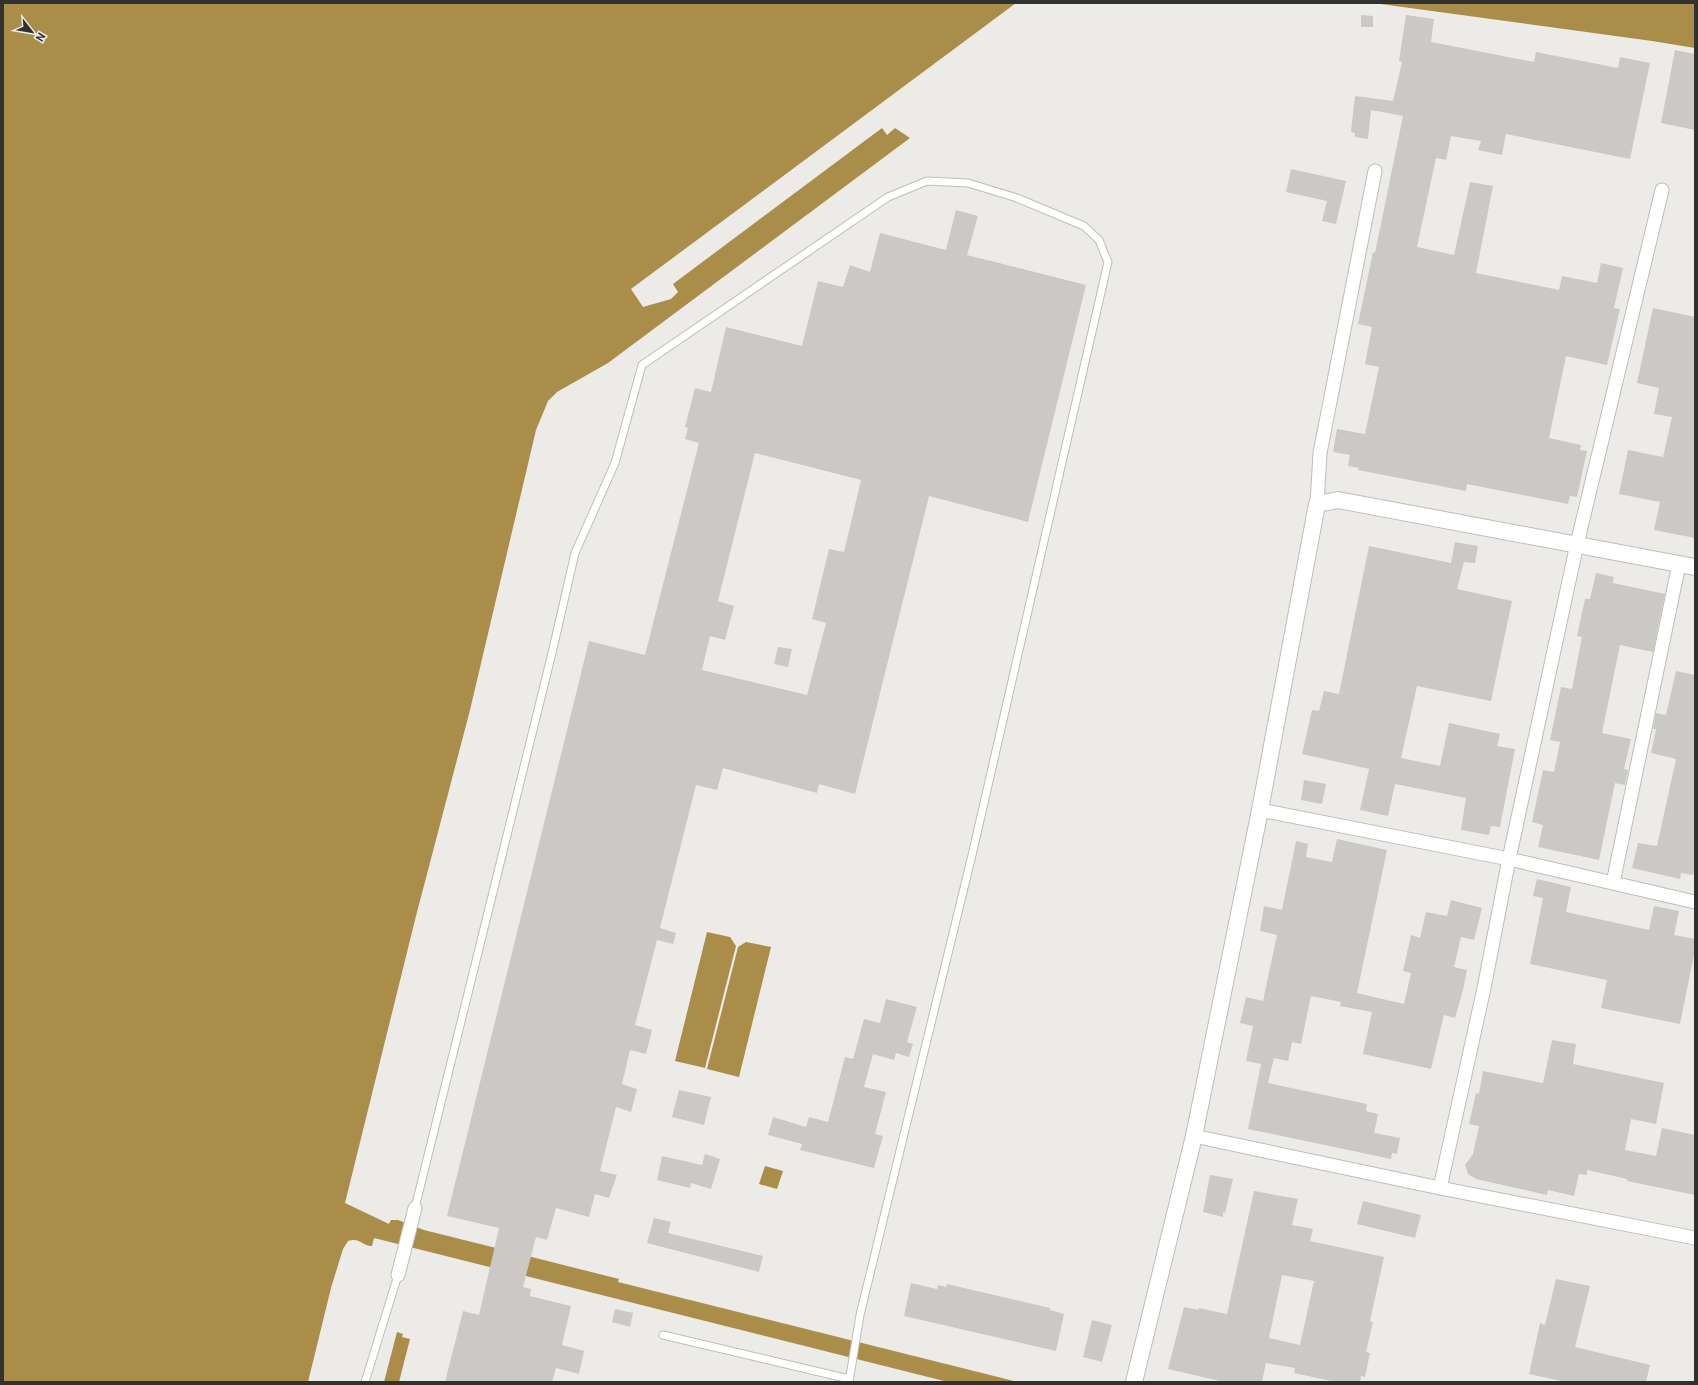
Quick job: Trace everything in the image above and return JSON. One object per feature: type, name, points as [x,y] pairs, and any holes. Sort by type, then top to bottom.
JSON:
[{"type":"street","points":[[1134,1382],[1194,1136],[1260,810],[1317,504],[1320,453],[1375,171]]},
{"type":"street","points":[[1440,1188],[1484,988],[1509,858],[1577,544],[1662,190]]},
{"type":"street","points":[[1317,504],[1338,500],[1695,567]]},
{"type":"street","points":[[1613,883],[1679,564]]},
{"type":"street","points":[[1260,810],[1509,858],[1695,902]]},
{"type":"street","points":[[1194,1136],[1440,1188],[1695,1238]]},
{"type":"street","points":[[398,1275],[415,1208]]},
{"type":"lane","points":[[415,1208],[575,553],[615,463],[642,365],[888,197],[927,181],[968,183],[1017,198],[1084,226],[1099,240],[1108,262],[973,851],[860,1315],[849,1381],[663,1335]]},
{"type":"lane","points":[[365,1382],[398,1275]]},
{"type":"shaded area","points":[[3,3],[1016,3],[631,289],[643,307],[671,299],[678,292],[673,284],[882,128],[887,135],[895,128],[910,138],[608,363],[557,392],[548,401],[536,430],[470,710],[416,916],[345,1203],[389,1224],[391,1220],[398,1220],[424,1230],[619,1279],[618,1282],[1018,1382],[948,1382],[374,1238],[372,1246],[352,1240],[348,1241],[343,1249],[331,1288],[308,1382],[3,1382]]},
{"type":"shaded area","points":[[1373,3],[1695,3],[1695,48],[1652,41]]},
{"type":"shaded area","points":[[707,932],[730,937],[736,946],[705,1068],[675,1061]]},
{"type":"shaded area","points":[[746,942],[771,947],[739,1077],[707,1069],[738,947]]},
{"type":"shaded area","points":[[765,1166],[783,1171],[777,1189],[759,1184]]},
{"type":"shaded area","points":[[397,1332],[403,1334],[402,1337],[410,1339],[399,1382],[384,1382]]},
{"type":"building","points":[[1361,15],[1373,16],[1373,27],[1361,27]]},
{"type":"building","points":[[1406,15],[1434,19],[1431,42],[1534,62],[1536,52],[1618,68],[1620,57],[1650,63],[1630,159],[1506,134],[1502,155],[1478,150],[1481,141],[1451,136],[1446,160],[1436,158],[1417,247],[1454,255],[1470,182],[1493,186],[1476,273],[1559,290],[1562,276],[1597,283],[1601,263],[1623,268],[1614,308],[1620,309],[1607,365],[1566,356],[1549,438],[1581,445],[1580,450],[1587,451],[1577,497],[1570,496],[1568,504],[1467,484],[1466,491],[1358,470],[1359,468],[1348,466],[1350,455],[1333,452],[1337,429],[1365,434],[1379,367],[1365,364],[1372,327],[1358,324],[1373,252],[1375,253],[1403,116],[1371,110],[1368,139],[1355,137],[1355,133],[1351,132],[1355,96],[1393,101],[1402,62],[1399,61]]},
{"type":"building","points":[[1675,50],[1695,54],[1695,130],[1661,123]]},
{"type":"building","points":[[1291,169],[1346,181],[1336,224],[1322,221],[1327,201],[1286,192]]},
{"type":"building","points":[[956,210],[978,216],[967,255],[1086,285],[1028,522],[929,496],[855,794],[819,784],[817,793],[723,768],[717,790],[696,785],[660,928],[676,933],[673,944],[657,940],[635,1025],[652,1030],[646,1054],[630,1050],[622,1084],[637,1089],[631,1112],[616,1107],[600,1171],[617,1175],[609,1198],[595,1194],[589,1217],[556,1208],[547,1240],[536,1237],[523,1287],[531,1289],[530,1296],[571,1306],[562,1345],[584,1351],[579,1374],[556,1368],[552,1382],[445,1382],[463,1311],[479,1315],[499,1228],[447,1216],[589,641],[645,655],[699,443],[685,439],[688,428],[685,427],[695,388],[711,392],[726,327],[802,346],[818,281],[843,287],[850,265],[870,272],[880,233],[946,250]],"holes":[[[755,453],[861,480],[844,552],[829,549],[812,619],[826,623],[807,695],[702,670],[710,636],[725,640],[734,606],[718,601]]]},
{"type":"building","points":[[1653,308],[1695,317],[1695,538],[1654,530],[1660,502],[1619,494],[1628,450],[1663,457],[1672,417],[1654,414],[1659,388],[1637,383]]},
{"type":"building","points":[[1455,542],[1478,546],[1475,563],[1464,562],[1457,589],[1512,601],[1491,701],[1417,686],[1401,758],[1440,766],[1449,723],[1500,734],[1497,746],[1515,749],[1500,827],[1491,826],[1489,835],[1461,830],[1466,798],[1395,784],[1388,816],[1360,810],[1369,769],[1302,754],[1312,710],[1319,711],[1324,691],[1339,694],[1369,546],[1451,563]]},
{"type":"building","points":[[1596,573],[1614,577],[1613,583],[1665,594],[1653,652],[1620,645],[1602,733],[1631,739],[1624,769],[1628,770],[1625,785],[1615,783],[1599,860],[1538,847],[1543,825],[1532,822],[1543,770],[1554,772],[1560,742],[1550,740],[1561,687],[1572,689],[1582,637],[1577,636],[1585,599],[1590,599]]},
{"type":"building","points":[[778,647],[792,649],[788,667],[774,664]]},
{"type":"building","points":[[1676,671],[1695,675],[1695,865],[1693,875],[1681,873],[1680,879],[1632,868],[1638,843],[1657,846],[1676,759],[1651,753],[1656,729],[1653,729],[1656,713],[1666,715]]},
{"type":"building","points":[[1304,780],[1326,784],[1322,804],[1301,800]]},
{"type":"building","points":[[1337,839],[1387,850],[1357,993],[1404,1004],[1411,973],[1403,971],[1411,935],[1420,938],[1426,912],[1447,916],[1451,900],[1482,908],[1474,940],[1461,937],[1454,967],[1467,970],[1463,990],[1455,1018],[1444,1015],[1431,1069],[1363,1054],[1372,1012],[1340,1006],[1341,1002],[1311,996],[1301,1044],[1292,1042],[1288,1061],[1274,1058],[1268,1083],[1367,1104],[1366,1111],[1378,1114],[1374,1133],[1400,1138],[1397,1154],[1392,1153],[1391,1159],[1248,1129],[1261,1064],[1246,1061],[1253,1026],[1240,1023],[1246,997],[1263,1001],[1277,935],[1260,931],[1264,906],[1282,910],[1296,841],[1308,844],[1306,857],[1332,862]]},
{"type":"building","points":[[1537,879],[1571,887],[1566,912],[1649,930],[1654,906],[1679,911],[1674,935],[1695,939],[1695,950],[1680,1024],[1601,1008],[1607,980],[1530,964],[1543,898],[1533,896]]},
{"type":"building","points":[[886,999],[917,1007],[907,1042],[913,1044],[909,1057],[896,1053],[894,1060],[873,1054],[864,1087],[886,1092],[875,1134],[883,1136],[874,1168],[800,1150],[802,1144],[768,1135],[773,1117],[806,1127],[809,1117],[828,1122],[845,1057],[853,1059],[864,1019],[880,1023]]},
{"type":"building","points":[[1552,1040],[1576,1044],[1573,1064],[1664,1083],[1656,1124],[1631,1119],[1625,1150],[1656,1156],[1662,1128],[1695,1135],[1695,1195],[1627,1181],[1627,1179],[1587,1170],[1587,1175],[1579,1174],[1574,1196],[1548,1190],[1547,1195],[1476,1179],[1468,1174],[1465,1165],[1473,1154],[1479,1126],[1469,1124],[1476,1093],[1479,1094],[1483,1071],[1543,1083]]},
{"type":"building","points":[[679,1090],[711,1097],[704,1125],[672,1117]]},
{"type":"building","points":[[705,1154],[720,1159],[711,1189],[691,1183],[690,1188],[657,1180],[662,1156],[702,1165]]},
{"type":"building","points":[[1210,1175],[1233,1179],[1225,1213],[1223,1212],[1223,1217],[1203,1212]]},
{"type":"building","points":[[1254,1191],[1298,1199],[1292,1225],[1313,1229],[1310,1241],[1384,1257],[1370,1321],[1373,1322],[1366,1352],[1370,1353],[1365,1377],[1361,1376],[1360,1382],[1336,1382],[1294,1373],[1295,1368],[1266,1363],[1262,1382],[1224,1382],[1168,1369],[1184,1307],[1199,1310],[1199,1308],[1227,1314]],"holes":[[[1282,1275],[1314,1281],[1300,1345],[1269,1338]]]},
{"type":"building","points":[[1363,1201],[1421,1215],[1415,1238],[1357,1224]]},
{"type":"building","points":[[654,1218],[671,1222],[668,1233],[763,1256],[759,1272],[647,1243]]},
{"type":"building","points":[[1556,1279],[1590,1286],[1575,1347],[1650,1365],[1646,1382],[1566,1382],[1529,1374],[1540,1323],[1545,1325]]},
{"type":"building","points":[[911,1283],[937,1289],[938,1285],[946,1287],[947,1284],[1050,1308],[1050,1310],[1064,1314],[1056,1351],[904,1316]]},
{"type":"building","points":[[615,1309],[633,1313],[630,1327],[612,1322]]},
{"type":"building","points":[[1092,1320],[1112,1325],[1102,1362],[1083,1357]]}]
